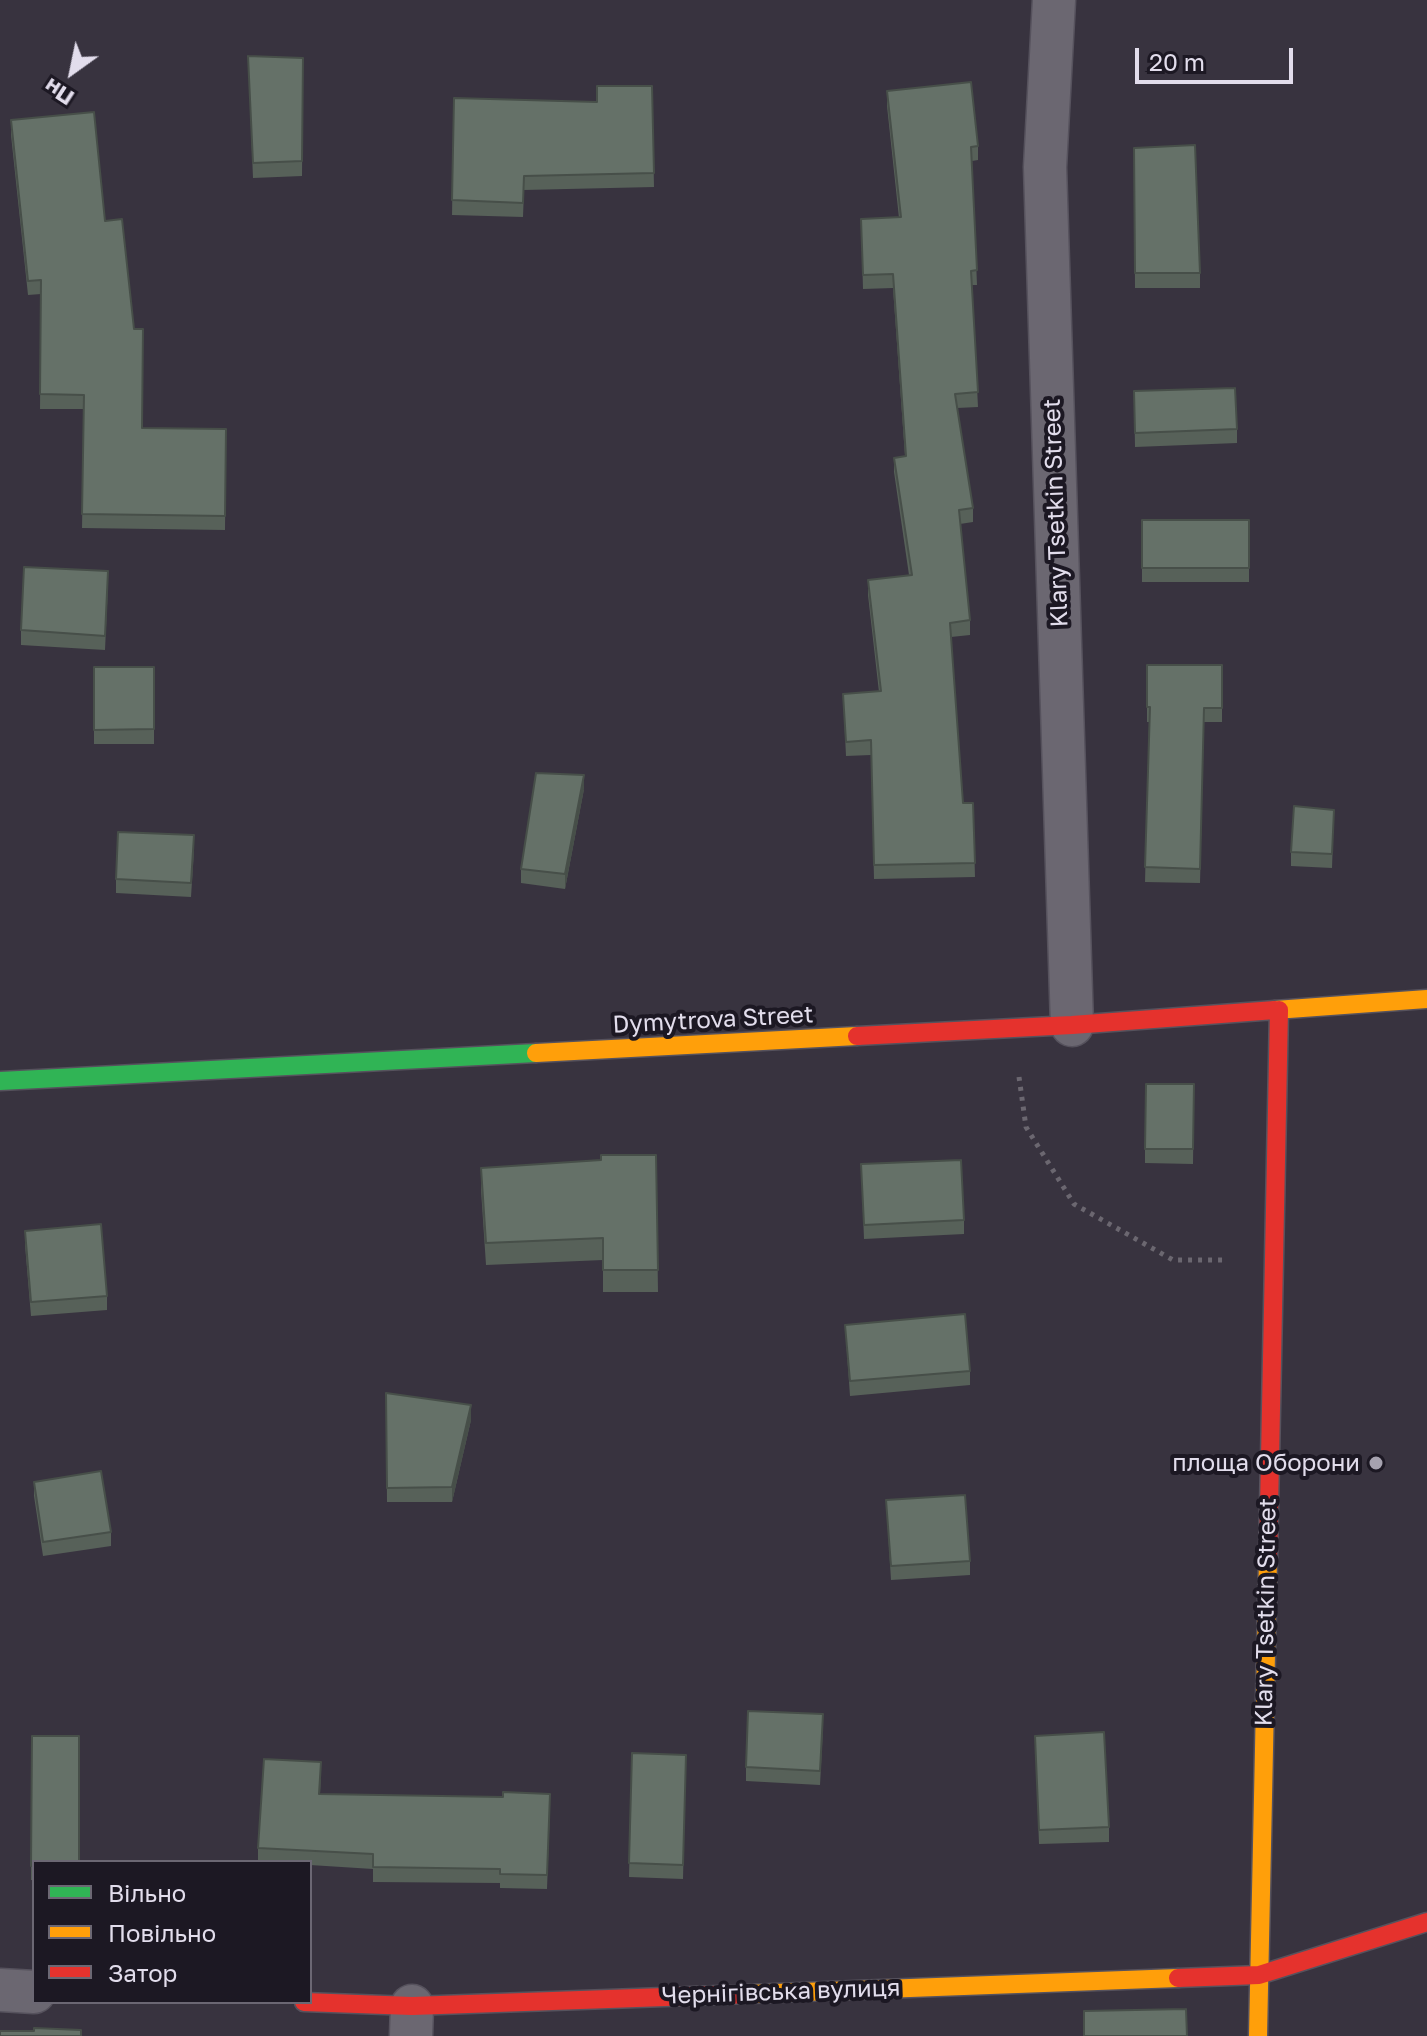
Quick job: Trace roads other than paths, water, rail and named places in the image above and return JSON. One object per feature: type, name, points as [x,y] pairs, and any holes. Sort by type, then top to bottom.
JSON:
[{"type":"street","name":"Klary Tsetkin Street","points":[[1054,0],[1045,167],[1072,1025]]},
{"type":"street","name":"Dymytrova Street","points":[[0,1081],[1072,1025],[1427,999]]},
{"type":"street","name":"Klary Tsetkin Street","points":[[1259,1975],[1279,1010]]},
{"type":"street","name":"Чернігівська вулиця","points":[[312,2003],[412,2021],[1259,1975],[1427,1922]]},
{"type":"street","points":[[1258,2036],[1259,1975]]},
{"type":"street","points":[[0,1990],[32,1992]]},
{"type":"place","name":"площа Оборони","points":[[1376,1463]]}]
